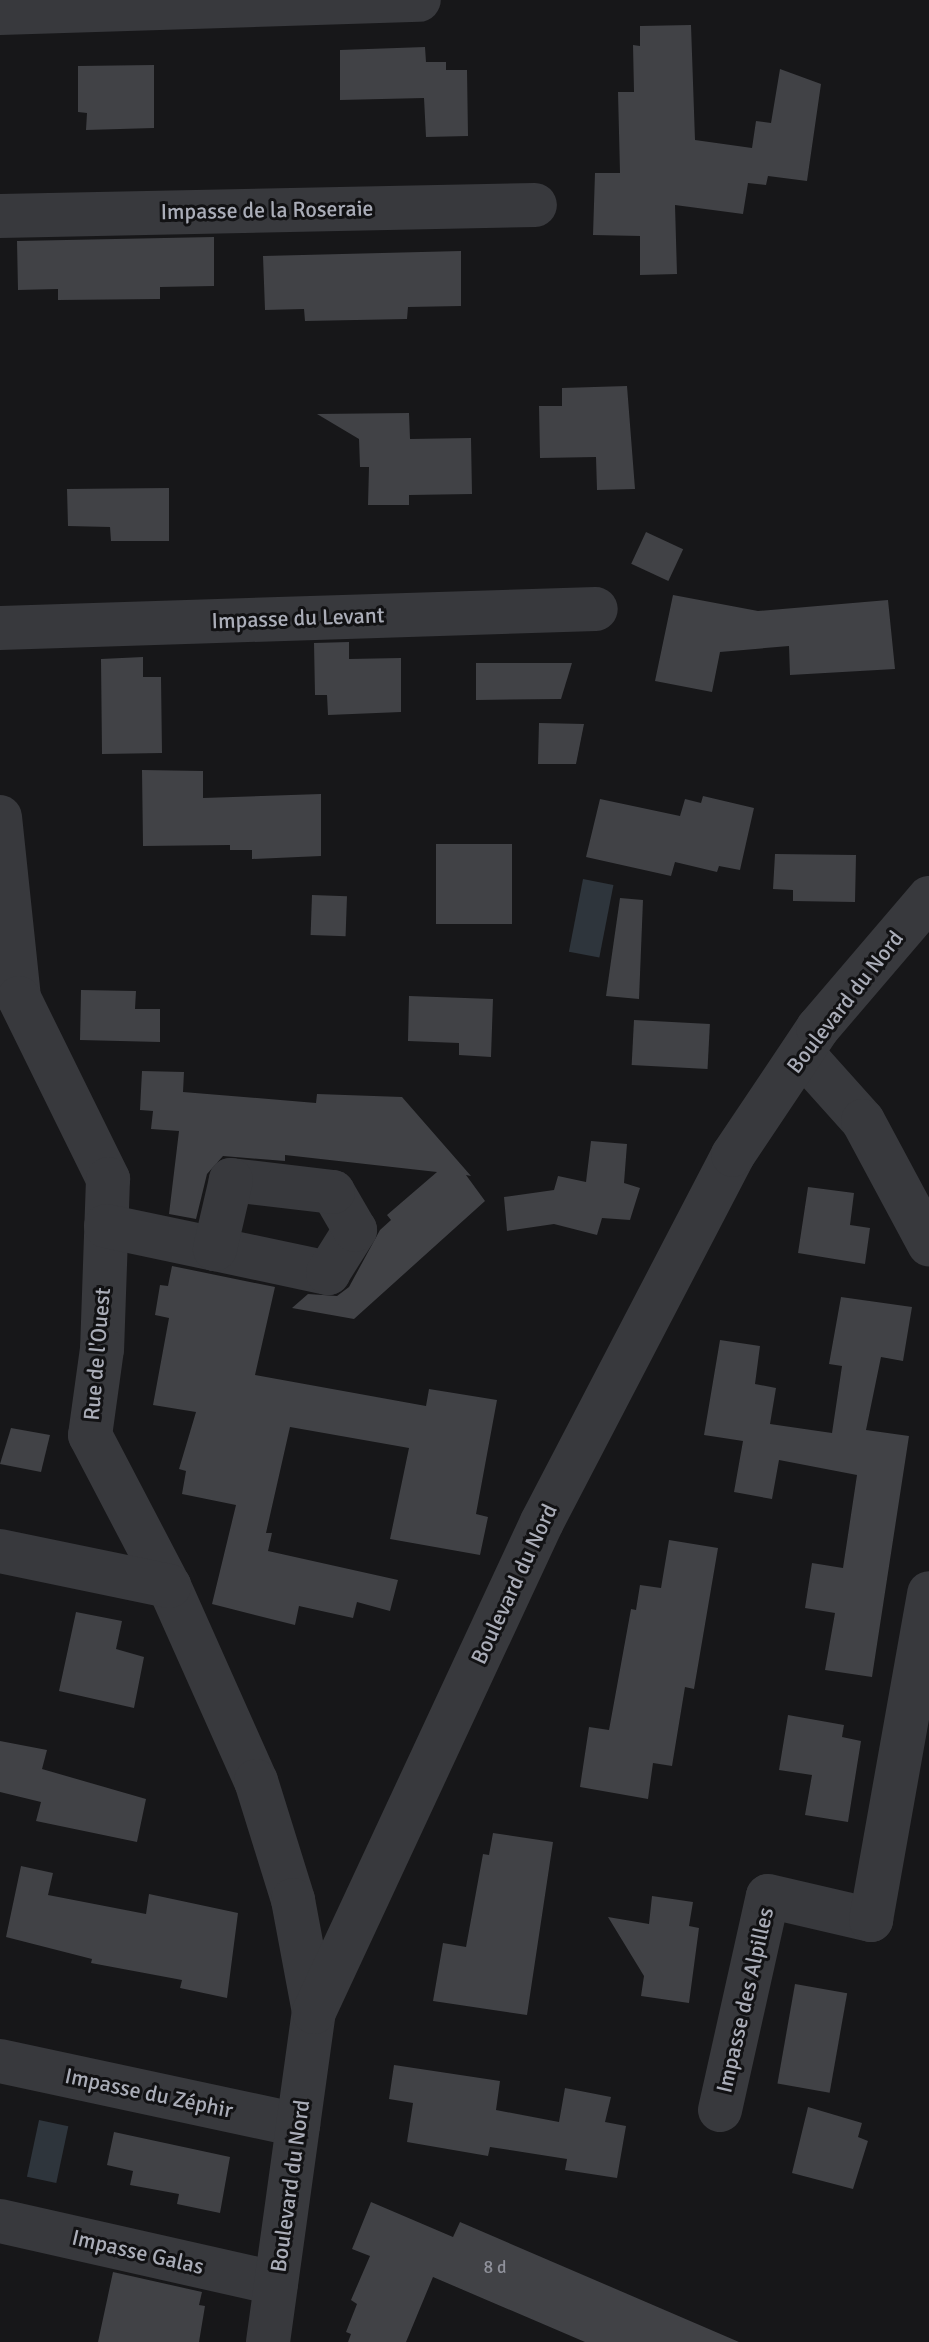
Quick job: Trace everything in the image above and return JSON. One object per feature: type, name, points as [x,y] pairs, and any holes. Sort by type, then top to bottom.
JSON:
[{"type":"street","points":[[0,13],[419,0]]},
{"type":"street","name":"Impasse de la Roseraie","points":[[0,216],[535,205]]},
{"type":"street","name":"Impasse du Levant","points":[[0,628],[596,609]]},
{"type":"street","name":"Rue de l'Ouest","points":[[0,817],[19,998],[108,1179],[102,1349],[90,1435],[169,1586],[256,1781],[293,1900],[314,2012]]},
{"type":"street","name":"Boulevard du Nord","points":[[268,2342],[314,2012],[542,1522],[733,1155],[802,1053],[929,898]]},
{"type":"street","points":[[802,1053],[863,1121],[929,1244]]},
{"type":"street","points":[[106,1226],[215,1249]]},
{"type":"street","points":[[0,1551],[169,1586]]},
{"type":"street","name":"Impasse des Alpilles","points":[[720,2110],[768,1896],[871,1920],[929,1593]]},
{"type":"street","name":"Impasse du Zéphir","points":[[0,2061],[298,2125]]},
{"type":"street","name":"Impasse Galas","points":[[0,2221],[276,2283]]},
{"type":"shaded area","points":[[583,879],[613,885],[599,958],[569,952]]},
{"type":"shaded area","points":[[39,2120],[68,2126],[56,2183],[27,2177]]},
{"type":"building","points":[[691,25],[695,140],[752,148],[756,121],[771,123],[780,69],[821,84],[807,181],[768,176],[766,185],[748,183],[743,214],[675,205],[677,274],[640,275],[640,236],[593,235],[595,173],[620,173],[618,92],[634,92],[633,45],[640,46],[640,26]]},
{"type":"building","points":[[425,47],[426,62],[446,62],[446,70],[467,70],[468,136],[426,137],[424,98],[340,100],[340,50]]},
{"type":"building","points":[[154,65],[154,128],[86,130],[87,113],[78,112],[78,66]]},
{"type":"building","points":[[214,237],[214,286],[160,287],[160,299],[58,300],[58,289],[18,290],[17,241]]},
{"type":"building","points":[[461,251],[461,306],[408,307],[407,319],[305,321],[304,309],[265,310],[263,256]]},
{"type":"building","points":[[627,386],[635,489],[597,490],[596,457],[540,458],[539,406],[562,406],[562,388]]},
{"type":"building","points":[[409,413],[410,439],[471,438],[472,494],[409,495],[409,505],[368,505],[369,467],[360,467],[359,439],[317,414]]},
{"type":"building","points":[[169,488],[169,541],[111,541],[110,527],[68,526],[67,489]]},
{"type":"building","points":[[646,532],[683,549],[668,581],[631,564]]},
{"type":"building","points":[[673,595],[758,611],[888,600],[895,669],[790,675],[789,646],[720,652],[712,692],[655,681]]},
{"type":"building","points":[[349,642],[349,659],[401,658],[401,712],[328,715],[327,695],[315,695],[314,643]]},
{"type":"building","points":[[143,657],[143,677],[161,677],[162,753],[102,754],[101,659]]},
{"type":"building","points":[[476,663],[572,663],[561,699],[476,700]]},
{"type":"building","points":[[539,723],[584,724],[576,764],[538,764]]},
{"type":"building","points":[[142,770],[203,771],[203,798],[321,794],[321,856],[252,859],[252,850],[230,850],[230,845],[143,846]]},
{"type":"building","points":[[703,796],[754,808],[740,870],[719,866],[717,872],[675,862],[671,876],[586,857],[600,799],[680,816],[685,799],[701,803]]},
{"type":"building","points":[[436,844],[512,844],[512,924],[436,924]]},
{"type":"building","points":[[775,854],[856,855],[855,902],[793,901],[793,890],[773,889]]},
{"type":"building","points":[[312,895],[347,896],[346,936],[311,935]]},
{"type":"building","points":[[620,898],[643,900],[639,999],[606,996]]},
{"type":"building","points":[[81,990],[136,991],[135,1009],[160,1009],[160,1042],[80,1040]]},
{"type":"building","points":[[409,996],[493,999],[491,1057],[459,1055],[459,1043],[408,1041]]},
{"type":"building","points":[[634,1020],[710,1024],[708,1069],[632,1065]]},
{"type":"building","points":[[142,1071],[184,1072],[183,1092],[316,1103],[317,1094],[402,1097],[471,1176],[466,1175],[485,1201],[354,1319],[292,1308],[308,1294],[337,1296],[349,1287],[380,1230],[391,1220],[387,1215],[437,1172],[285,1155],[285,1161],[223,1156],[207,1174],[196,1219],[169,1214],[179,1131],[151,1129],[153,1111],[140,1110]]},
{"type":"building","points":[[591,1141],[627,1144],[624,1183],[640,1188],[630,1220],[602,1218],[597,1235],[554,1224],[507,1231],[504,1197],[554,1190],[558,1176],[586,1182]]},
{"type":"building","points":[[808,1187],[854,1193],[850,1225],[870,1228],[865,1264],[798,1253]]},
{"type":"building","points":[[172,1266],[275,1287],[255,1375],[426,1406],[429,1389],[497,1400],[476,1514],[488,1517],[480,1555],[390,1539],[409,1448],[290,1427],[266,1533],[272,1533],[268,1551],[398,1580],[390,1611],[357,1602],[353,1618],[299,1606],[295,1625],[212,1604],[236,1505],[182,1494],[186,1471],[179,1469],[196,1412],[153,1405],[169,1318],[155,1315],[160,1285],[168,1286]]},
{"type":"building","points":[[841,1297],[912,1307],[903,1361],[881,1357],[866,1430],[909,1436],[872,1677],[825,1670],[835,1613],[805,1608],[812,1563],[843,1568],[857,1475],[779,1460],[772,1499],[734,1492],[743,1441],[704,1435],[720,1340],[760,1346],[755,1384],[776,1388],[770,1424],[832,1433],[842,1366],[829,1364]]},
{"type":"building","points":[[11,1428],[50,1435],[41,1472],[0,1464]]},
{"type":"building","points":[[669,1540],[718,1548],[694,1689],[685,1687],[672,1766],[653,1763],[648,1799],[580,1787],[589,1727],[609,1730],[631,1609],[636,1610],[640,1585],[661,1588]]},
{"type":"building","points":[[76,1612],[122,1621],[116,1649],[144,1657],[134,1708],[59,1691]]},
{"type":"building","points":[[788,1715],[844,1725],[842,1737],[861,1741],[848,1822],[805,1815],[812,1775],[779,1770]]},
{"type":"building","points":[[0,1741],[47,1750],[42,1769],[146,1799],[137,1842],[36,1821],[41,1802],[0,1792]]},
{"type":"building","points":[[493,1833],[553,1842],[527,2015],[433,2001],[443,1943],[466,1947],[483,1854],[489,1855]]},
{"type":"building","points":[[21,1866],[53,1873],[48,1895],[146,1914],[149,1894],[238,1913],[227,1998],[180,1988],[182,1980],[91,1963],[92,1959],[6,1937]]},
{"type":"building","points":[[652,1896],[693,1902],[689,1926],[699,1928],[689,2003],[641,1996],[644,1976],[608,1917],[649,1924]]},
{"type":"building","points":[[795,1984],[847,1993],[830,2093],[777,2083]]},
{"type":"building","points":[[394,2065],[500,2081],[496,2110],[559,2122],[565,2088],[611,2097],[605,2122],[626,2126],[617,2178],[565,2170],[567,2159],[490,2147],[488,2156],[407,2142],[413,2103],[389,2099]]},
{"type":"building","points":[[808,2107],[862,2123],[858,2137],[868,2141],[853,2189],[792,2173]]},
{"type":"building","points":[[114,2132],[230,2157],[220,2213],[177,2204],[179,2194],[130,2185],[133,2171],[107,2165]]},
{"type":"building","points":[[371,2202],[453,2237],[460,2222],[739,2342],[585,2342],[433,2277],[406,2342],[348,2342],[351,2334],[346,2332],[357,2304],[351,2300],[370,2256],[352,2249]]},
{"type":"building","points":[[113,2272],[202,2292],[199,2305],[205,2306],[199,2342],[98,2342]]}]
